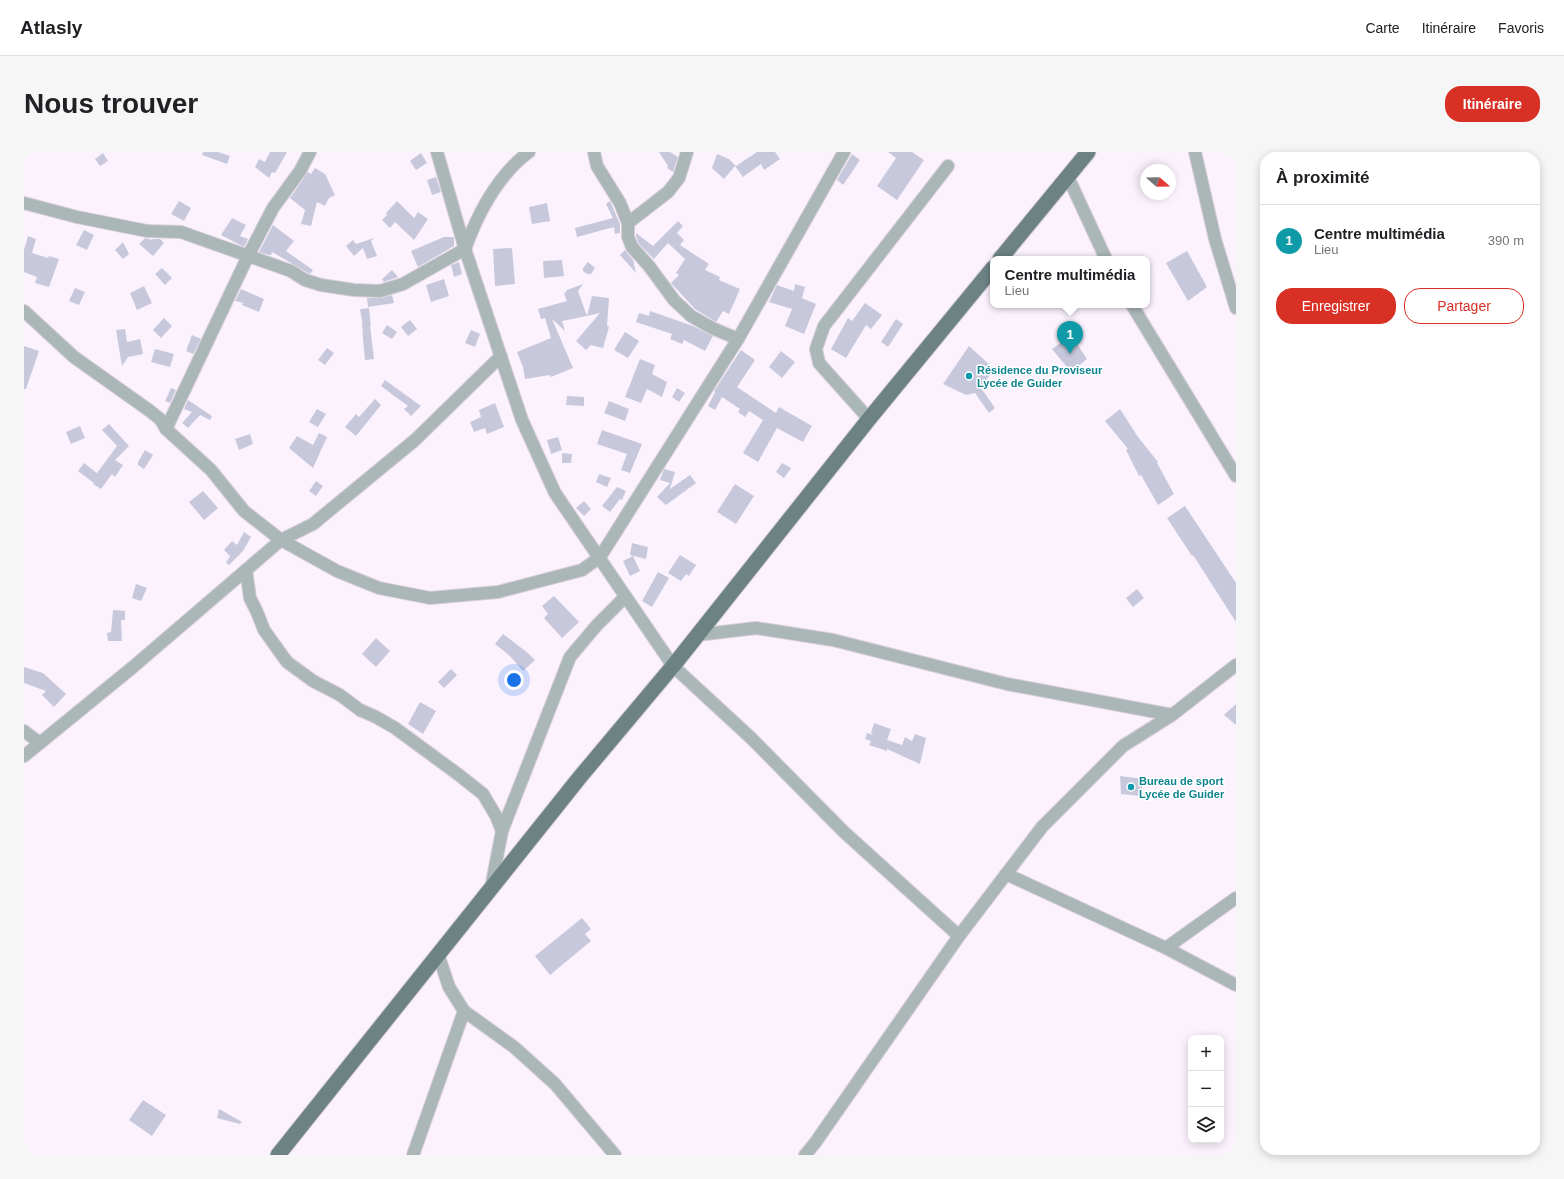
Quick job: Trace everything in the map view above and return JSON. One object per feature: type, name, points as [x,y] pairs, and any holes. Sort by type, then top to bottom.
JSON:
[{"type":"main road","points":[[1002,256],[1088,152]]},
{"type":"main road","points":[[278,1155],[491,888],[673,666],[869,419],[990,272]]},
{"type":"street","points":[[166,429],[248,256],[273,208],[300,171],[310,152]]},
{"type":"street","points":[[437,152],[465,249],[522,420],[555,493],[673,666],[751,738],[844,832],[959,936]]},
{"type":"street","points":[[24,203],[77,217],[147,231],[181,232],[292,271],[305,280],[321,285],[354,290],[380,291],[403,284],[465,249],[474,225],[487,199],[503,179],[529,152]]},
{"type":"street","points":[[594,152],[597,166],[620,204],[628,224],[628,237],[632,247],[649,266],[674,300],[691,316],[712,328],[738,338]]},
{"type":"street","points":[[628,224],[668,192],[679,178],[687,152]]},
{"type":"street","points":[[24,311],[74,357],[150,410],[160,419],[166,429],[211,470],[244,511],[281,540],[337,571],[379,588],[430,598],[498,592],[582,570],[600,557],[738,338],[844,152]]},
{"type":"street","points":[[1195,152],[1215,238],[1236,308]]},
{"type":"street","points":[[869,419],[819,363],[816,349],[824,326],[948,166]]},
{"type":"street","points":[[1068,177],[1105,256]]},
{"type":"street","points":[[1134,308],[1236,476]]},
{"type":"street","points":[[24,756],[133,667],[281,540],[312,524],[415,440],[501,356]]},
{"type":"street","points":[[246,570],[250,598],[258,612],[264,630],[287,662],[313,680],[340,695],[360,710],[395,728],[459,775],[483,794],[496,816],[502,831]]},
{"type":"street","points":[[491,888],[502,831],[570,657],[597,625],[625,597]]},
{"type":"street","points":[[697,635],[756,628],[833,640],[1007,684],[1172,715]]},
{"type":"street","points":[[805,1155],[815,1143],[959,936],[1042,827],[1123,746],[1172,715],[1236,665]]},
{"type":"street","points":[[24,731],[40,744]]},
{"type":"street","points":[[1006,874],[1166,948],[1236,985]]},
{"type":"street","points":[[1166,948],[1236,898]]},
{"type":"street","points":[[438,954],[449,987],[464,1011],[514,1047],[555,1084],[615,1155]]},
{"type":"street","points":[[413,1155],[464,1011]]},
{"type":"building","points":[[203,152],[218,152],[230,156],[227,164],[202,155]]},
{"type":"building","points":[[270,152],[287,152],[275,173],[272,172],[269,178],[255,167],[259,159],[265,162]]},
{"type":"building","points":[[659,152],[670,152],[678,157],[673,172],[667,168],[668,166]]},
{"type":"building","points":[[757,152],[775,152],[780,159],[764,170],[761,164],[743,177],[735,166],[724,179],[712,168],[717,154],[729,159],[736,166]]},
{"type":"building","points":[[888,152],[912,152],[924,160],[897,200],[877,186],[896,158]]},
{"type":"building","points":[[103,153],[108,161],[100,166],[95,159]]},
{"type":"building","points":[[421,153],[427,163],[416,170],[410,161]]},
{"type":"building","points":[[852,154],[860,160],[843,185],[837,180]]},
{"type":"building","points":[[315,168],[325,174],[335,195],[329,198],[325,206],[317,202],[311,226],[301,224],[305,210],[290,198],[308,172],[311,174]]},
{"type":"building","points":[[436,177],[441,192],[432,195],[427,180]]},
{"type":"building","points":[[179,201],[191,208],[184,221],[171,214]]},
{"type":"building","points":[[397,201],[414,218],[418,212],[428,219],[414,240],[395,222],[390,228],[382,220]]},
{"type":"building","points":[[610,201],[620,224],[620,233],[615,234],[614,227],[577,237],[575,228],[613,218],[606,204]]},
{"type":"building","points":[[547,203],[550,221],[532,224],[529,207]]},
{"type":"building","points":[[232,218],[246,225],[240,236],[248,239],[244,247],[221,235]]},
{"type":"building","points":[[678,221],[683,226],[677,233],[684,240],[680,245],[709,264],[705,270],[720,277],[719,280],[740,289],[729,314],[723,311],[716,322],[695,309],[671,283],[679,275],[676,273],[685,259],[668,243],[654,259],[638,243],[636,233],[653,246]]},
{"type":"building","points":[[273,225],[294,241],[286,251],[313,270],[310,274],[272,252],[271,255],[269,255],[259,252]]},
{"type":"building","points":[[84,230],[94,235],[87,250],[76,245]]},
{"type":"building","points":[[28,236],[36,239],[32,253],[48,258],[49,256],[59,259],[49,287],[35,283],[37,277],[24,272],[24,250]]},
{"type":"building","points":[[444,237],[454,237],[454,246],[418,267],[411,251]]},
{"type":"building","points":[[145,238],[152,240],[160,239],[164,243],[153,256],[139,244]]},
{"type":"building","points":[[374,238],[371,241],[377,256],[367,259],[363,248],[354,256],[346,246],[353,240],[356,244]]},
{"type":"building","points":[[123,242],[129,254],[123,259],[115,250]]},
{"type":"building","points":[[512,248],[515,284],[495,286],[493,249]]},
{"type":"building","points":[[625,250],[633,260],[636,273],[620,255]]},
{"type":"building","points":[[1187,251],[1207,287],[1188,301],[1166,263]]},
{"type":"building","points":[[562,260],[564,276],[544,278],[543,261]]},
{"type":"building","points":[[459,262],[462,274],[454,277],[451,265]]},
{"type":"building","points":[[588,262],[595,268],[591,274],[587,274],[583,271],[583,268]]},
{"type":"building","points":[[162,268],[172,278],[165,285],[155,274]]},
{"type":"building","points":[[392,270],[398,277],[384,282],[382,279]]},
{"type":"building","points":[[444,279],[449,296],[431,302],[426,285]]},
{"type":"building","points":[[583,284],[578,291],[587,316],[562,321],[565,331],[552,319],[573,368],[551,377],[550,375],[525,379],[523,367],[517,352],[551,338],[545,318],[541,319],[538,309],[567,301],[564,294],[567,290]]},
{"type":"building","points":[[795,284],[805,287],[802,298],[816,304],[804,334],[785,326],[792,309],[769,302],[777,285],[794,291]]},
{"type":"building","points":[[144,286],[152,303],[137,310],[130,293]]},
{"type":"building","points":[[75,288],[85,292],[79,305],[69,301]]},
{"type":"building","points":[[241,289],[264,299],[259,312],[242,305],[243,303],[235,301]]},
{"type":"building","points":[[392,295],[394,303],[368,307],[367,298],[380,298]]},
{"type":"building","points":[[592,296],[609,298],[607,326],[609,327],[603,348],[591,345],[586,350],[576,341],[600,313],[587,316]]},
{"type":"building","points":[[865,303],[882,315],[871,329],[866,325],[846,358],[831,349],[848,318],[852,321]]},
{"type":"building","points":[[369,308],[374,359],[365,360],[360,309]]},
{"type":"building","points":[[650,311],[693,326],[713,336],[705,351],[684,340],[682,344],[670,339],[672,334],[636,322],[639,313],[649,316]]},
{"type":"building","points":[[164,318],[172,326],[161,338],[153,330]]},
{"type":"building","points":[[896,319],[903,324],[888,347],[881,342]]},
{"type":"building","points":[[410,320],[417,329],[408,336],[401,327]]},
{"type":"building","points":[[387,325],[397,332],[392,339],[382,333]]},
{"type":"building","points":[[125,329],[127,342],[140,339],[143,354],[128,357],[122,366],[116,330]]},
{"type":"building","points":[[471,330],[480,334],[475,347],[465,343]]},
{"type":"building","points":[[625,332],[639,341],[628,358],[614,350]]},
{"type":"building","points":[[192,335],[201,339],[193,354],[186,351]]},
{"type":"building","points":[[1071,335],[1087,359],[1071,372],[1052,349]]},
{"type":"building","points":[[24,346],[39,351],[26,389],[24,389]]},
{"type":"building","name":"Résidence du Proviseur Lycée de Guider","points":[[969,346],[994,369],[981,388],[995,408],[989,413],[975,393],[966,395],[943,384]]},
{"type":"building","points":[[327,348],[334,353],[325,365],[318,360]]},
{"type":"building","points":[[155,349],[174,354],[170,367],[151,362]]},
{"type":"building","points":[[741,350],[755,360],[737,387],[776,413],[779,407],[812,426],[803,442],[777,428],[758,462],[743,453],[763,420],[749,411],[745,417],[738,412],[740,409],[722,397],[715,410],[708,406],[715,392],[714,391]]},
{"type":"building","points":[[781,351],[795,362],[782,378],[769,367]]},
{"type":"building","points":[[640,359],[655,365],[652,374],[667,382],[662,397],[647,389],[641,403],[625,397]]},
{"type":"building","points":[[385,380],[421,406],[411,416],[404,409],[408,406],[381,386]]},
{"type":"building","points":[[171,388],[176,390],[170,403],[165,401]]},
{"type":"building","points":[[677,388],[685,393],[679,402],[672,397]]},
{"type":"building","points":[[567,396],[584,397],[584,406],[566,405]]},
{"type":"building","points":[[375,399],[381,405],[356,436],[345,427],[356,414],[359,417]]},
{"type":"building","points":[[188,400],[212,416],[210,420],[200,415],[188,428],[182,423],[192,412],[184,409]]},
{"type":"building","points":[[609,401],[629,409],[625,421],[604,413]]},
{"type":"building","points":[[495,403],[504,427],[487,434],[485,428],[474,432],[470,422],[481,417],[479,410]]},
{"type":"building","points":[[317,409],[326,414],[318,427],[309,422]]},
{"type":"building","points":[[1120,409],[1138,437],[1158,462],[1157,463],[1174,494],[1158,505],[1141,475],[1139,476],[1126,450],[1128,449],[1105,421]]},
{"type":"building","points":[[109,424],[129,446],[115,460],[123,465],[115,477],[112,474],[101,489],[78,471],[84,463],[97,473],[117,446],[102,430]]},
{"type":"building","points":[[80,426],[85,438],[71,444],[66,432]]},
{"type":"building","points":[[602,430],[642,444],[630,473],[621,470],[627,454],[597,444]]},
{"type":"building","points":[[319,433],[327,437],[313,468],[289,448],[297,436],[313,445]]},
{"type":"building","points":[[250,434],[253,444],[239,450],[235,439]]},
{"type":"building","points":[[558,437],[562,450],[551,454],[547,440]]},
{"type":"building","points":[[145,450],[153,455],[144,469],[138,465],[138,462]]},
{"type":"building","points":[[562,453],[572,454],[571,463],[562,463]]},
{"type":"building","points":[[782,463],[791,468],[784,478],[776,472]]},
{"type":"building","points":[[664,469],[675,472],[670,489],[690,475],[696,483],[666,505],[657,497],[670,483],[660,480]]},
{"type":"building","points":[[599,474],[611,478],[607,487],[596,482]]},
{"type":"building","points":[[316,481],[323,486],[316,496],[309,491]]},
{"type":"building","points":[[735,484],[754,496],[736,524],[717,512]]},
{"type":"building","points":[[617,487],[626,491],[622,500],[620,499],[610,512],[602,506]]},
{"type":"building","points":[[203,491],[218,508],[204,520],[189,502]]},
{"type":"building","points":[[584,501],[591,509],[584,516],[576,508]]},
{"type":"building","points":[[1185,506],[1236,583],[1236,622],[1193,555],[1192,556],[1167,518]]},
{"type":"building","points":[[244,532],[251,537],[243,551],[229,565],[226,563],[230,556],[224,550],[232,541],[237,545]]},
{"type":"building","points":[[632,543],[648,547],[646,559],[630,555]]},
{"type":"building","points":[[680,555],[696,565],[689,576],[686,574],[681,581],[668,573]]},
{"type":"building","points":[[633,556],[640,571],[630,576],[623,561]]},
{"type":"building","points":[[658,572],[669,578],[652,607],[642,601]]},
{"type":"building","points":[[136,584],[147,588],[141,601],[132,598]]},
{"type":"building","points":[[1137,589],[1144,598],[1133,607],[1126,598]]},
{"type":"building","points":[[554,596],[579,622],[562,638],[544,618],[548,614],[542,606]]},
{"type":"building","points":[[113,610],[125,611],[125,620],[121,620],[122,641],[108,641],[107,633],[111,632]]},
{"type":"building","points":[[503,634],[535,660],[523,671],[510,656],[495,644]]},
{"type":"building","points":[[376,638],[390,651],[376,667],[362,654]]},
{"type":"building","points":[[24,667],[43,673],[66,694],[54,707],[42,695],[46,691],[24,683]]},
{"type":"building","points":[[451,669],[457,675],[444,688],[438,682]]},
{"type":"building","points":[[420,702],[436,711],[423,734],[408,724]]},
{"type":"building","points":[[1236,704],[1236,725],[1224,715]]},
{"type":"building","points":[[874,723],[891,729],[887,740],[902,745],[905,737],[912,741],[915,734],[926,738],[920,764],[887,749],[887,751],[869,745],[871,741],[865,739],[867,733],[873,735],[871,733]]},
{"type":"building","name":"Bureau de sport Lycée de Guider","points":[[1120,776],[1143,779],[1141,796],[1121,794]]},
{"type":"building","points":[[582,918],[591,929],[585,934],[591,941],[550,975],[535,956]]},
{"type":"building","points":[[143,1100],[166,1115],[152,1136],[129,1120]]},
{"type":"building","points":[[219,1109],[242,1122],[240,1124],[217,1118]]},
{"type":"place","name":"Centre multimédia","points":[[1070,354]]},
{"type":"place","name":"Résidence du Proviseur Lycée de Guider","points":[[969,376]]},
{"type":"place","name":"Bureau de sport Lycée de Guider","points":[[1131,787]]}]
